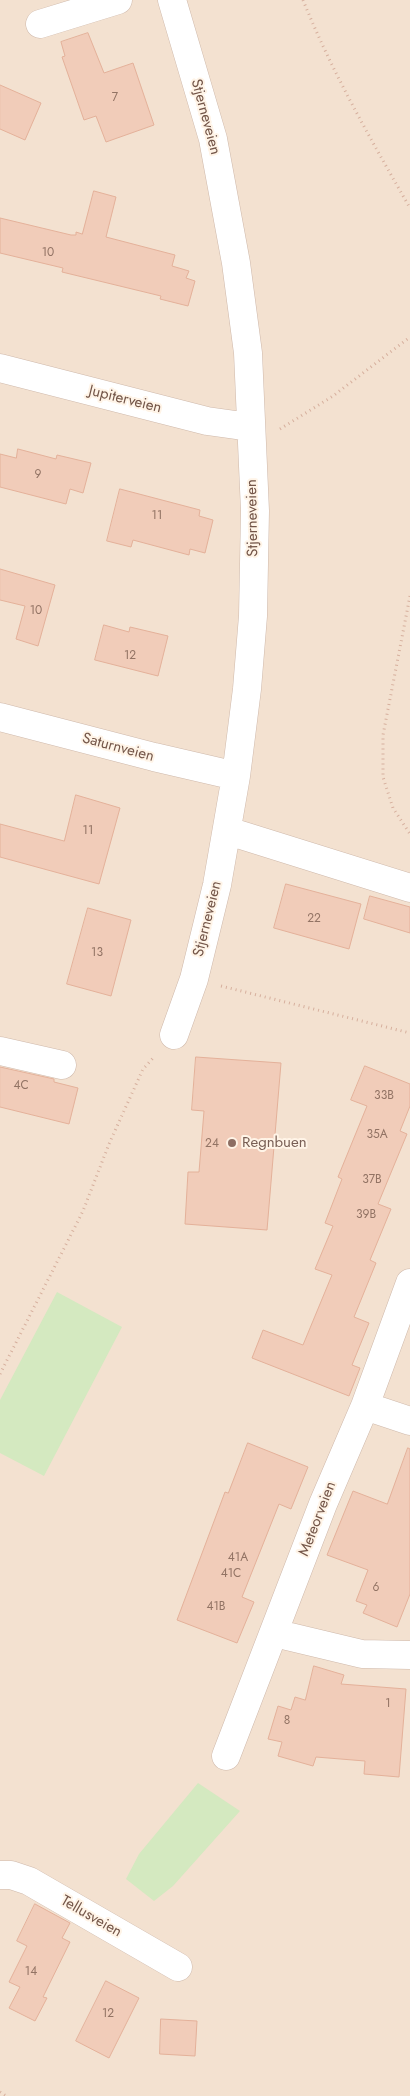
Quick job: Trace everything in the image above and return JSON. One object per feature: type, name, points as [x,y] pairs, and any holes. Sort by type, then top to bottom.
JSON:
[{"type":"street","points":[[40,24],[118,0]]},
{"type":"street","name":"Stjerneveien","points":[[172,0],[213,139],[236,263],[248,353],[255,511],[253,616],[247,689],[228,831],[194,979],[174,1035]]},
{"type":"street","name":"Jupiterveien","points":[[0,368],[207,421],[251,436]]},
{"type":"street","name":"Saturnveien","points":[[0,717],[236,776]]},
{"type":"street","points":[[228,831],[410,888]]},
{"type":"street","points":[[0,1051],[62,1065]]},
{"type":"street","name":"Meteorveien","points":[[226,1756],[323,1504],[365,1406],[410,1283]]},
{"type":"street","points":[[365,1406],[410,1421]]},
{"type":"street","points":[[274,1633],[362,1654],[391,1656],[410,1654]]},
{"type":"street","name":"Tellusveien","points":[[0,1875],[11,1874],[29,1881],[178,1967]]},
{"type":"path","points":[[303,0],[319,40],[378,153],[410,208]]},
{"type":"path","points":[[251,436],[332,396],[410,337]]},
{"type":"path","points":[[410,596],[382,735],[383,776],[393,808],[410,834]]},
{"type":"path","points":[[194,979],[410,1033]]},
{"type":"path","points":[[0,1374],[83,1211],[109,1144],[143,1069],[174,1035]]},
{"type":"path","points":[[0,2092],[6,2096]]},
{"type":"shaded area","points":[[0,0],[410,0],[410,2096],[0,2096]]},
{"type":"green space","points":[[57,1292],[122,1327],[44,1476],[0,1453],[0,1400]]},
{"type":"green space","points":[[198,1783],[240,1811],[173,1886],[154,1901],[126,1879],[139,1854]]},
{"type":"building","points":[[88,33],[104,73],[133,63],[154,125],[106,142],[96,116],[84,120],[62,57],[65,56],[61,42]]},
{"type":"building","points":[[0,85],[41,103],[25,140],[0,129]]},
{"type":"building","points":[[94,191],[116,197],[106,237],[175,255],[172,266],[189,271],[186,278],[195,281],[188,306],[160,299],[161,296],[62,272],[63,268],[0,253],[0,218],[71,235],[76,235],[76,232],[82,234]]},
{"type":"building","points":[[18,449],[56,459],[57,455],[91,463],[83,493],[70,489],[66,504],[0,487],[0,454],[16,458]]},
{"type":"building","points":[[120,489],[200,510],[199,516],[213,520],[205,553],[190,549],[189,555],[133,540],[131,547],[107,541]]},
{"type":"building","points":[[0,569],[55,585],[38,646],[16,639],[25,606],[0,600]]},
{"type":"building","points":[[104,625],[129,632],[130,627],[168,636],[158,676],[95,660]]},
{"type":"building","points":[[76,795],[120,808],[99,884],[0,857],[0,824],[64,841]]},
{"type":"building","points":[[286,884],[361,904],[349,949],[274,928]]},
{"type":"building","points":[[370,896],[410,907],[410,933],[364,919]]},
{"type":"building","points":[[88,908],[131,920],[111,996],[67,984]]},
{"type":"building","points":[[196,1057],[281,1063],[267,1230],[185,1224],[188,1172],[199,1172],[204,1111],[192,1110]]},
{"type":"building","points":[[365,1066],[410,1084],[410,1106],[400,1131],[407,1134],[378,1204],[391,1209],[370,1260],[376,1263],[354,1317],[369,1323],[352,1365],[360,1368],[349,1396],[252,1358],[263,1330],[303,1345],[332,1275],[315,1269],[333,1226],[325,1223],[342,1179],[338,1177],[367,1106],[351,1100]]},
{"type":"building","points":[[0,1067],[54,1079],[54,1082],[78,1088],[69,1124],[0,1107]]},
{"type":"building","points":[[248,1443],[308,1467],[291,1509],[279,1504],[242,1597],[254,1602],[237,1643],[177,1620],[225,1492],[228,1493]]},
{"type":"building","points":[[408,1448],[410,1449],[410,1594],[397,1627],[363,1613],[367,1605],[356,1601],[368,1570],[327,1555],[353,1491],[387,1504]]},
{"type":"building","points":[[314,1666],[344,1675],[341,1684],[406,1689],[399,1777],[364,1774],[365,1761],[316,1757],[313,1766],[278,1756],[282,1742],[268,1739],[278,1706],[291,1710],[295,1697],[305,1700]]},
{"type":"building","points":[[35,1904],[70,1923],[62,1938],[70,1942],[43,1997],[47,1998],[35,2021],[9,2008],[20,1987],[9,1982],[27,1946],[17,1941]]},
{"type":"building","points":[[106,1981],[139,1998],[109,2058],[76,2041]]},
{"type":"building","points":[[161,2019],[197,2021],[195,2056],[160,2054]]},
{"type":"place","name":"Regnbuen","points":[[232,1143]]}]
